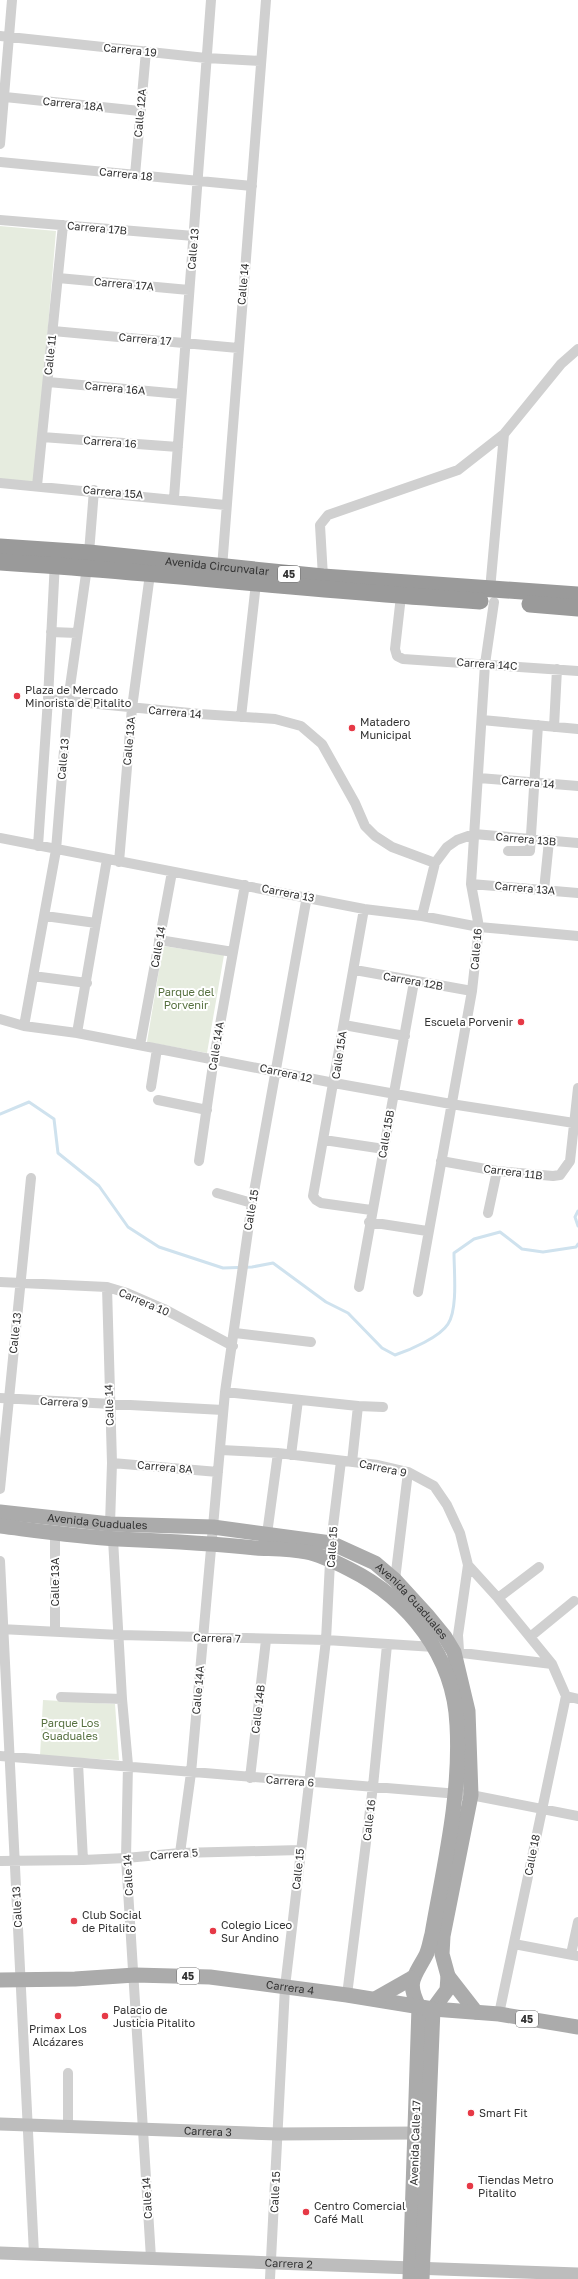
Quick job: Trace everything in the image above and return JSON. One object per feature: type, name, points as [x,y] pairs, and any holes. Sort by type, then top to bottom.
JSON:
[{"type":"highway","name":"Avenida Circunvalar","points":[[0,547],[55,558]]},
{"type":"highway","name":"Avenida Circunvalar","points":[[0,562],[55,558],[222,568],[323,577],[492,596],[578,608]]},
{"type":"highway","name":"Avenida Circunvalar","points":[[88,560],[150,574],[401,596],[578,596]]},
{"type":"main road","name":"Avenida Guaduales","points":[[0,1512],[110,1524],[213,1527],[331,1543],[375,1563],[395,1580],[427,1615],[456,1652],[468,1712],[471,1795],[443,1936],[442,1954],[448,1976],[447,1990],[426,2008]]},
{"type":"main road","name":"Avenida Guaduales","points":[[0,1526],[113,1539],[211,1544],[307,1552],[331,1560],[359,1574],[392,1596],[422,1628],[434,1647],[448,1676],[457,1723],[458,1768],[456,1794],[432,1934],[426,1954],[412,1978]]},
{"type":"main road","name":"Carrera 4","points":[[0,1980],[76,1979],[135,1975],[210,1977],[375,1999],[426,2008],[499,2014],[578,2027]]},
{"type":"main road","points":[[448,1976],[476,2012]]},
{"type":"main road","points":[[375,1999],[412,1978],[412,1992],[426,2008]]},
{"type":"main road","name":"Avenida Calle 17","points":[[417,2274],[416,2133],[426,2008]]},
{"type":"main road","name":"Avenida Calle 17","points":[[417,2274],[426,2008]]},
{"type":"main road","name":"Carrera 3","points":[[0,2124],[28,2124],[68,2128],[278,2134],[416,2133]]},
{"type":"main road","name":"Carrera 2","points":[[0,2253],[272,2264],[417,2274],[578,2274]]},
{"type":"street","points":[[0,144],[5,97],[4,37],[12,0]]},
{"type":"street","name":"Calle 13","points":[[174,498],[211,0]]},
{"type":"street","name":"Calle 14","points":[[222,568],[225,505],[235,409],[238,348],[266,0]]},
{"type":"street","name":"Carrera 19","points":[[4,37],[206,58],[260,61]]},
{"type":"street","name":"Calle 12A","points":[[135,175],[146,51]]},
{"type":"street","name":"Carrera 18A","points":[[5,97],[140,111]]},
{"type":"street","name":"Carrera 18","points":[[0,162],[197,182],[252,186]]},
{"type":"street","name":"Carrera 17B","points":[[0,220],[194,236]]},
{"type":"street","name":"Calle 11","points":[[37,486],[63,225]]},
{"type":"street","name":"Carrera 17A","points":[[58,278],[189,290]]},
{"type":"street","name":"Carrera 17","points":[[53,331],[238,348]]},
{"type":"street","points":[[323,577],[320,525],[328,515],[458,470],[504,434],[561,364],[578,349]]},
{"type":"street","name":"Carrera 16A","points":[[48,382],[181,394]]},
{"type":"street","name":"Calle 16","points":[[418,1292],[427,1231],[472,991],[479,927],[471,884],[479,778],[485,664],[492,596],[504,434]]},
{"type":"street","name":"Carrera 16","points":[[42,437],[178,447]]},
{"type":"street","name":"Carrera 15A","points":[[0,483],[94,490],[225,505]]},
{"type":"street","name":"Calle 13","points":[[24,1026],[56,854],[68,701],[88,560],[94,490]]},
{"type":"street","name":"Calle 13","points":[[38,846],[43,785],[55,558]]},
{"type":"street","name":"Calle 13A","points":[[119,862],[132,708],[150,574]]},
{"type":"street","points":[[241,717],[256,583]]},
{"type":"street","name":"Carrera 14C","points":[[401,596],[395,648],[397,656],[403,659],[578,671]]},
{"type":"street","points":[[51,632],[77,633]]},
{"type":"street","points":[[554,727],[557,669]]},
{"type":"street","name":"Carrera 14","points":[[48,699],[132,708],[241,717],[275,718],[300,726],[322,744],[356,803],[365,826],[375,836],[392,847],[435,863]]},
{"type":"street","points":[[482,720],[578,729]]},
{"type":"street","points":[[508,851],[530,851],[538,725]]},
{"type":"street","name":"Carrera 14","points":[[479,778],[578,786]]},
{"type":"street","points":[[43,785],[61,787]]},
{"type":"street","points":[[422,916],[435,863],[447,848],[457,840],[474,834]]},
{"type":"street","name":"Carrera 13B","points":[[474,834],[578,843]]},
{"type":"street","name":"Carrera 13","points":[[0,838],[38,846],[56,854],[107,860],[245,884],[364,909],[422,916],[479,927],[578,936]]},
{"type":"street","points":[[544,890],[549,841]]},
{"type":"street","points":[[77,1033],[87,983],[107,860]]},
{"type":"street","name":"Calle 14","points":[[140,1045],[172,872]]},
{"type":"street","name":"Calle 14A","points":[[199,1161],[214,1058],[245,884]]},
{"type":"street","name":"Carrera 13A","points":[[471,884],[578,893]]},
{"type":"street","name":"Calle 15","points":[[213,1527],[225,1392],[235,1334],[243,1257],[307,896]]},
{"type":"street","name":"Calle 15A","points":[[364,909],[355,970],[313,1196],[316,1200],[371,1210]]},
{"type":"street","points":[[45,916],[96,923]]},
{"type":"street","points":[[159,940],[233,952]]},
{"type":"street","name":"Carrera 12B","points":[[355,970],[414,982],[472,991]]},
{"type":"street","points":[[33,976],[87,983]]},
{"type":"street","name":"Calle 15B","points":[[359,1287],[371,1210],[384,1149],[414,982]]},
{"type":"street","name":"Carrera 12","points":[[0,1019],[24,1026],[77,1033],[157,1049],[214,1058],[334,1083],[451,1104],[574,1123]]},
{"type":"street","points":[[344,1025],[405,1036]]},
{"type":"street","points":[[151,1087],[157,1049]]},
{"type":"street","points":[[574,1161],[574,1123],[578,1088]]},
{"type":"street","points":[[158,1100],[207,1110]]},
{"type":"street","points":[[324,1140],[384,1149]]},
{"type":"street","name":"Carrera 11B","points":[[441,1161],[497,1171],[553,1176],[560,1175],[574,1161]]},
{"type":"street","points":[[488,1213],[497,1171]]},
{"type":"street","name":"Calle 13","points":[[0,1489],[4,1399],[20,1284],[31,1178]]},
{"type":"street","points":[[217,1193],[252,1203]]},
{"type":"street","points":[[369,1222],[427,1231]]},
{"type":"street","name":"Carrera 10","points":[[0,1282],[108,1287],[128,1293],[164,1309],[233,1346]]},
{"type":"street","name":"Calle 14","points":[[108,1287],[109,1404],[112,1463],[110,1524]]},
{"type":"street","points":[[235,1334],[311,1342]]},
{"type":"street","points":[[225,1392],[358,1406],[383,1407]]},
{"type":"street","name":"Carrera 9","points":[[4,1399],[223,1410]]},
{"type":"street","points":[[292,1455],[298,1400]]},
{"type":"street","points":[[352,1462],[358,1406]]},
{"type":"street","name":"Carrera 9","points":[[221,1450],[278,1453],[352,1462],[408,1472],[434,1486],[447,1505],[460,1533],[468,1566],[498,1598],[552,1664],[566,1696]]},
{"type":"street","points":[[267,1534],[278,1453]]},
{"type":"street","name":"Calle 15","points":[[270,2279],[272,2264],[285,1987],[308,1782],[326,1640],[331,1543],[341,1461]]},
{"type":"street","name":"Carrera 8A","points":[[112,1463],[218,1472]]},
{"type":"street","points":[[395,1580],[408,1472]]},
{"type":"street","name":"Calle 14A","points":[[180,1852],[192,1773],[213,1527]]},
{"type":"street","name":"Calle 13A","points":[[55,1533],[55,1632]]},
{"type":"street","name":"Calle 14","points":[[113,1539],[120,1636],[122,1698],[128,1766],[126,1858],[135,1975],[151,2258]]},
{"type":"street","name":"Calle 13","points":[[0,1561],[5,1756],[15,1860],[34,2254]]},
{"type":"street","points":[[468,1566],[456,1652],[552,1664]]},
{"type":"street","points":[[498,1598],[539,1567]]},
{"type":"street","points":[[530,1637],[574,1601]]},
{"type":"street","name":"Carrera 7","points":[[2,1629],[120,1636],[326,1640],[434,1647]]},
{"type":"street","name":"Calle 14B","points":[[250,1778],[266,1640]]},
{"type":"street","name":"Calle 16","points":[[347,1995],[373,1786],[387,1645]]},
{"type":"street","points":[[566,1696],[578,1699]]},
{"type":"street","name":"Calle 18","points":[[499,2014],[566,1696]]},
{"type":"street","points":[[61,1697],[122,1698]]},
{"type":"street","name":"Carrera 6","points":[[5,1756],[250,1778],[373,1786],[471,1795],[578,1816]]},
{"type":"street","points":[[78,1763],[83,1860]]},
{"type":"street","name":"Carrera 5","points":[[0,1861],[126,1858],[180,1852],[300,1850]]},
{"type":"street","points":[[514,1944],[574,1955],[578,1922]]},
{"type":"street","points":[[68,2073],[68,2128]]},
{"type":"green space","points":[[0,226],[56,231],[35,483],[0,480]]},
{"type":"green space","name":"Parque del Porvenir","points":[[163,946],[224,955],[207,1053],[147,1042]]},
{"type":"green space","name":"Parque Los Guaduales","points":[[43,1700],[115,1704],[119,1760],[40,1756]]},
{"type":"waterway","points":[[0,1114],[29,1102],[54,1119],[58,1153],[99,1186],[128,1227],[159,1247],[223,1268],[252,1267],[273,1263],[326,1302],[348,1313],[382,1348],[395,1355],[432,1338],[448,1324],[451,1317],[454,1300],[454,1253],[474,1239],[500,1232],[522,1249],[543,1252],[576,1247],[578,1244]]},
{"type":"waterway","points":[[578,1211],[575,1217],[578,1226]]},
{"type":"place","name":"Plaza de Mercado Minorista de Pitalito","points":[[17,696]]},
{"type":"place","name":"Matadero Municipal","points":[[352,728]]},
{"type":"place","name":"Escuela Porvenir","points":[[521,1022]]},
{"type":"place","name":"Club Social de Pitalito","points":[[74,1921]]},
{"type":"place","name":"Colegio Liceo Sur Andino","points":[[213,1931]]},
{"type":"place","name":"Primax Los Alcázares","points":[[58,2016]]},
{"type":"place","name":"Palacio de Justicia Pitalito","points":[[105,2016]]},
{"type":"place","name":"Smart Fit","points":[[471,2113]]},
{"type":"place","name":"Tiendas Metro Pitalito","points":[[470,2186]]},
{"type":"place","name":"Centro Comercial Café Mall","points":[[306,2212]]}]
